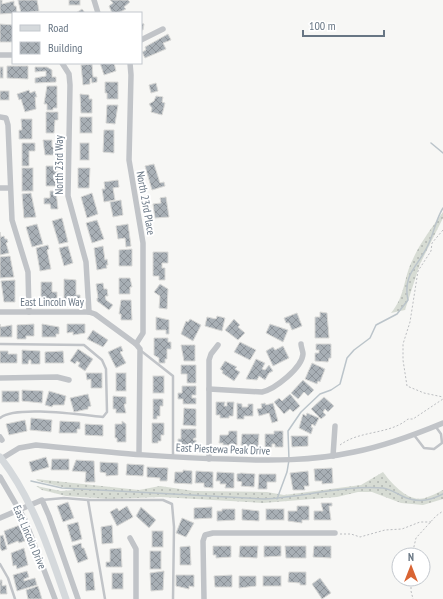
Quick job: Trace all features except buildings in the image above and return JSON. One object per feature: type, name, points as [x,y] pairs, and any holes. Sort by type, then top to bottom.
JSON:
[{"type":"main road","name":"East Lincoln Drive","points":[[1,458],[30,505],[47,545],[66,599]]},
{"type":"street","points":[[94,0],[98,12]]},
{"type":"street","points":[[142,40],[163,29]]},
{"type":"street","points":[[0,55],[12,55]]},
{"type":"street","name":"North 23rd Way","points":[[63,64],[69,74],[70,85],[68,196],[86,262],[89,312]]},
{"type":"street","name":"North 23rd Place","points":[[130,64],[128,160],[143,243],[143,333],[136,344]]},
{"type":"street","points":[[3,117],[12,220],[28,272],[30,312]]},
{"type":"street","points":[[0,188],[10,188]]},
{"type":"street","name":"East Lincoln Way","points":[[0,312],[89,312],[136,344],[140,349]]},
{"type":"street","points":[[209,389],[262,392],[270,390],[279,385],[300,363],[303,354],[301,344]]},
{"type":"street","points":[[209,459],[209,360],[211,354],[218,345]]},
{"type":"street","points":[[139,454],[140,349]]},
{"type":"street","points":[[0,378],[57,378],[69,380]]},
{"type":"street","name":"East Piestewa Peak Drive","points":[[1,458],[18,448],[29,445],[173,458],[275,461],[333,456],[374,448],[443,422]]},
{"type":"street","points":[[333,456],[335,426]]},
{"type":"street","name":"East Lincoln Drive","points":[[0,477],[2,483],[20,510],[40,556],[55,599]]},
{"type":"street","points":[[42,500],[78,599]]},
{"type":"street","name":"East Lincoln Drive","points":[[30,505],[42,500]]},
{"type":"street","points":[[0,518],[30,505]]},
{"type":"street","points":[[204,599],[203,541],[205,535],[335,533]]},
{"type":"street","points":[[130,538],[136,549],[136,599]]},
{"type":"lane","points":[[0,344],[84,345],[102,360],[106,368],[107,412],[103,417],[20,411],[4,414],[0,418]]},
{"type":"lane","points":[[140,349],[172,376],[173,458]]},
{"type":"lane","points":[[413,434],[424,448],[434,449],[442,443],[442,439],[435,426]]},
{"type":"lane","points":[[42,500],[47,498],[88,500],[163,500],[172,504],[174,527],[173,599]]},
{"type":"lane","points":[[88,500],[105,599]]},
{"type":"lane","points":[[0,564],[2,565],[15,599]]},
{"type":"path","points":[[443,230],[432,243],[431,251],[418,271],[410,322],[403,344],[405,381],[407,386],[424,393],[443,398]]},
{"type":"path","points":[[334,449],[348,439],[358,435],[391,428],[408,419],[413,419],[443,398]]},
{"type":"path","points":[[414,547],[416,538],[443,511]]},
{"type":"path","points":[[335,533],[360,537],[385,530],[402,529],[420,522],[431,522]]},
{"type":"path","points":[[411,587],[413,599]]},
{"type":"shaded area","points":[[443,212],[443,218],[420,264],[405,310],[391,313],[402,293],[407,273],[416,253]]},
{"type":"shaded area","points":[[383,472],[396,487],[413,498],[425,498],[443,490],[443,499],[423,505],[401,503],[372,492],[358,492],[337,497],[263,503],[161,497],[110,499],[66,496],[42,490],[36,486],[61,491],[74,490],[38,481],[36,479],[139,490],[160,486],[194,491],[267,492],[284,495],[361,485]]},
{"type":"waterway","points":[[431,143],[443,153]]},
{"type":"waterway","points":[[277,499],[287,472],[289,460],[288,431],[301,412],[320,394],[331,390],[340,384],[347,358],[354,350],[370,338],[376,325],[397,314],[408,300],[407,283],[431,239],[443,208]]},
{"type":"waterway","points":[[31,481],[62,488],[264,499],[353,488],[383,488],[391,490],[412,500],[428,500],[443,494]]}]
